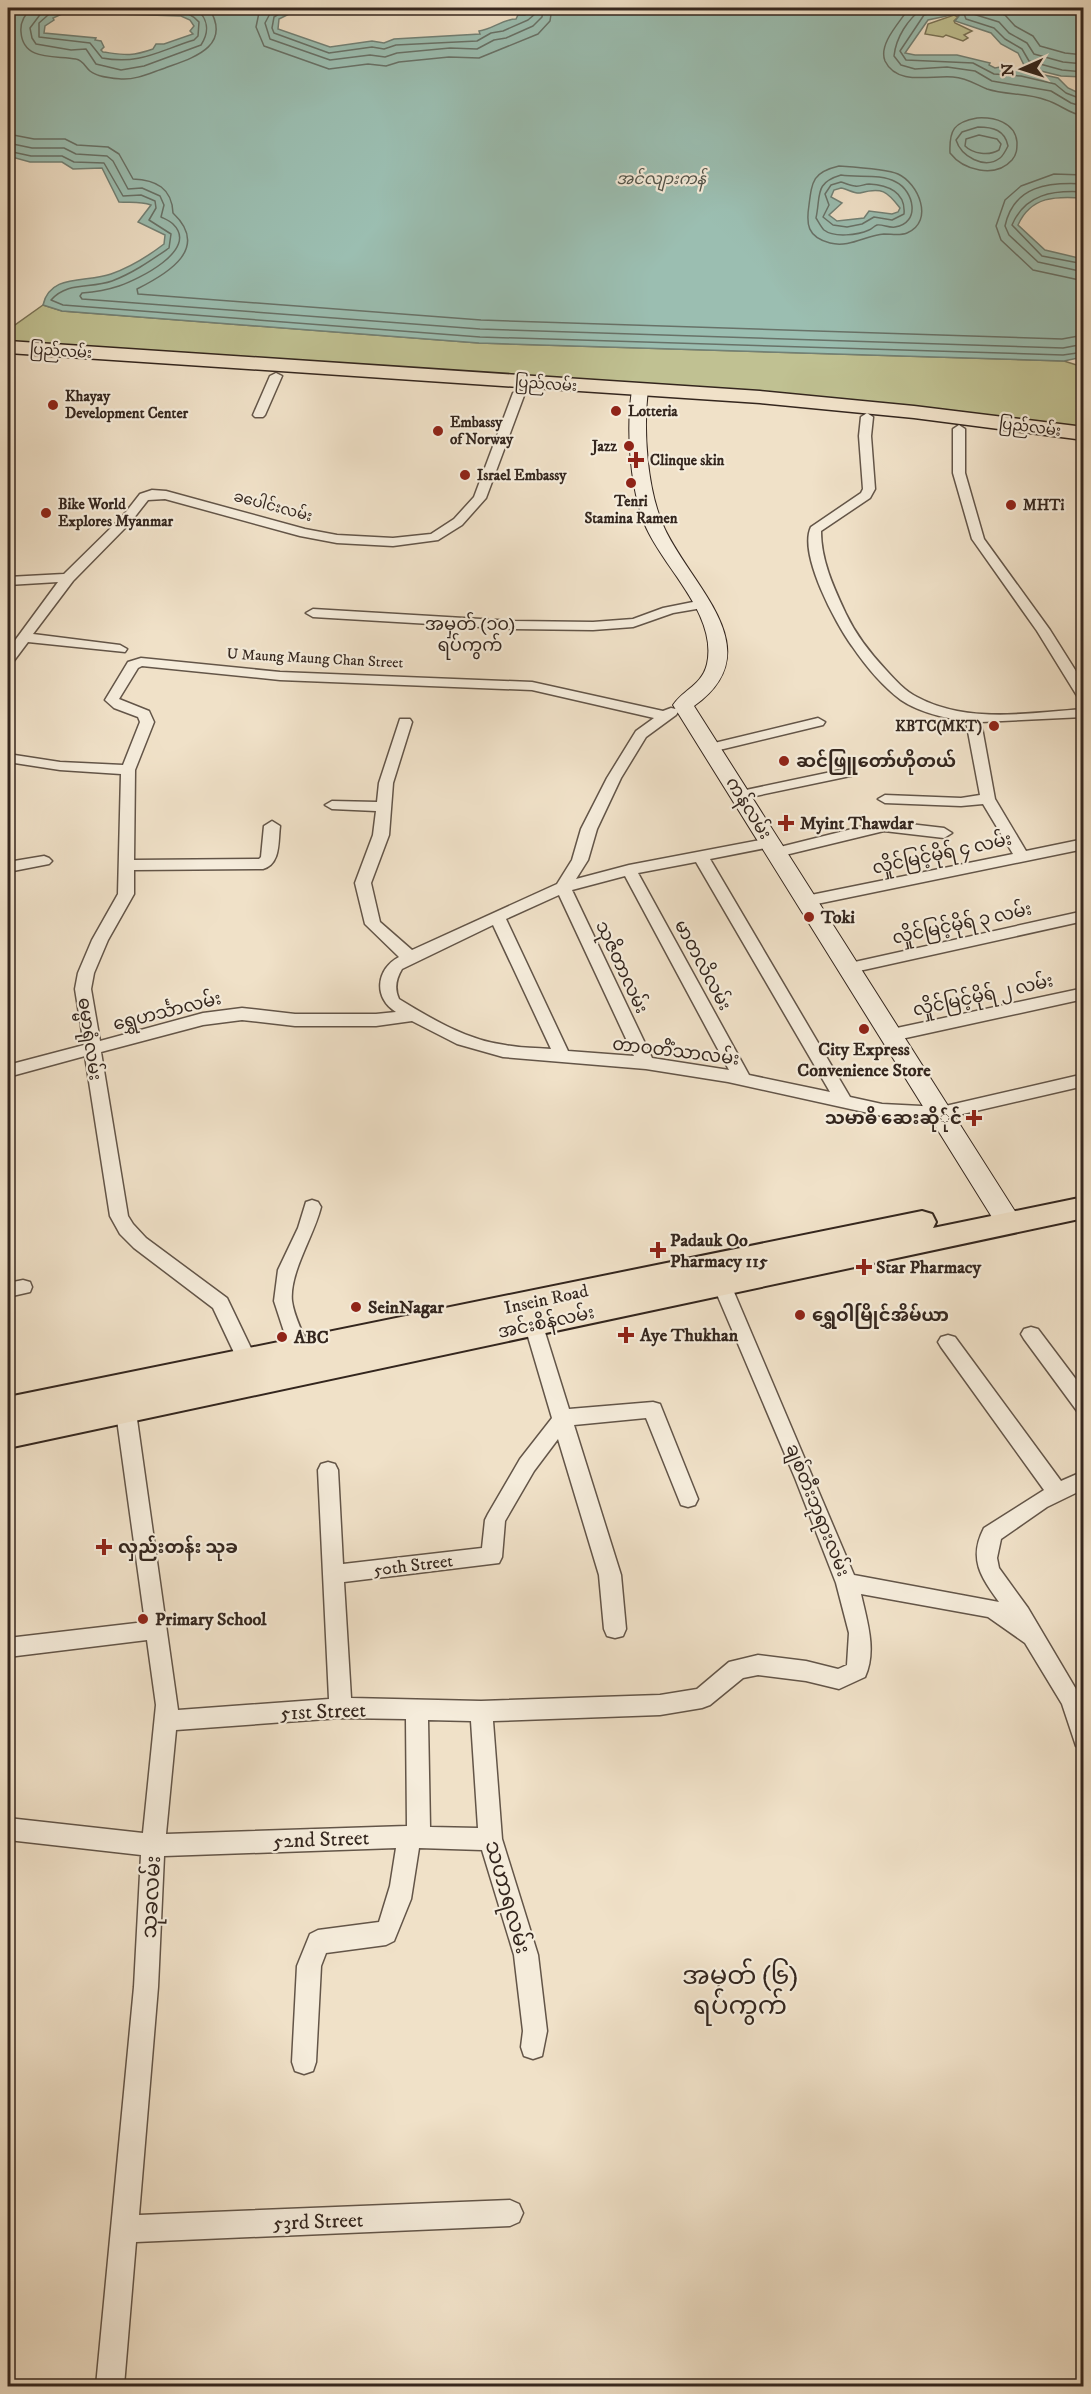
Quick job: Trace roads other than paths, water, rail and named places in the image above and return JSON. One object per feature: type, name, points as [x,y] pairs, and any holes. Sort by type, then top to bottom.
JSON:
[{"type":"highway","name":"ပြည်လမ်း","points":[[8,347],[178,363],[639,395],[846,405],[1083,444]]},
{"type":"highway","name":"ပြည်လမ်း","points":[[8,357],[178,363],[276,376],[519,393],[639,395]]},
{"type":"highway","name":"ပြည်လမ်း","points":[[668,397],[867,417],[959,429],[1083,434]]},
{"type":"main road","points":[[639,395],[639,436],[644,480],[654,525],[711,616],[717,643],[715,671],[706,686],[674,710]]},
{"type":"main road","name":"ကန်လမ်း","points":[[674,710],[711,748],[1004,1214]]},
{"type":"main road","name":"Insein Road","points":[[252,1371],[300,1350],[531,1314],[1004,1214],[1083,1187]]},
{"type":"main road","name":"အင်းစိန်လမ်း","points":[[8,1435],[124,1398],[531,1314],[722,1285],[1004,1214],[1083,1207]]},
{"type":"main road","points":[[8,1410],[124,1398]]},
{"type":"street","points":[[258,416],[276,376]]},
{"type":"street","name":"ခပေါင်းလမ်း","points":[[8,659],[68,578],[126,520],[144,497],[152,494],[166,495],[294,530],[337,538],[393,542],[434,537],[458,522],[480,498],[519,393]]},
{"type":"street","points":[[867,417],[865,436],[869,489],[859,501],[815,530],[814,543],[822,574],[849,636],[866,659],[897,689],[910,700],[933,710],[973,718],[1083,713]]},
{"type":"street","points":[[959,429],[959,472],[978,539],[1043,630],[1083,696]]},
{"type":"street","points":[[8,581],[68,578]]},
{"type":"street","points":[[313,613],[545,628],[634,622],[663,612],[703,604]]},
{"type":"street","points":[[24,637],[120,649]]},
{"type":"street","name":"U Maung Maung Chan Street","points":[[128,770],[147,722],[144,714],[135,709],[117,706],[112,700],[133,665],[141,662],[280,676],[532,686],[674,710]]},
{"type":"street","points":[[563,887],[580,860],[589,829],[614,778],[641,734],[674,710]]},
{"type":"street","points":[[973,718],[988,799],[1022,856]]},
{"type":"street","points":[[405,722],[386,783],[381,836],[363,883],[373,924],[409,957]]},
{"type":"street","points":[[711,748],[818,722]]},
{"type":"street","points":[[8,758],[60,766],[128,770]]},
{"type":"street","name":"ဓမ္မာရုံလမ်း","points":[[128,770],[126,894],[100,940],[82,989],[119,1216],[126,1229],[140,1242],[220,1303],[252,1371]]},
{"type":"street","points":[[741,795],[850,772]]},
{"type":"street","points":[[885,799],[961,802],[988,799]]},
{"type":"street","points":[[332,805],[382,807]]},
{"type":"street","points":[[126,865],[263,864],[269,858],[272,825]]},
{"type":"street","points":[[411,1016],[393,1003],[388,993],[388,978],[396,965],[497,915],[563,887],[629,870],[700,856],[774,847],[884,826],[944,833]]},
{"type":"street","name":"လှိုင်မြင့်မိုရ် ၄ လမ်း","points":[[807,901],[1083,844]]},
{"type":"street","points":[[700,856],[844,1102]]},
{"type":"street","points":[[8,867],[44,861]]},
{"type":"street","name":"မာတလိလမ်း","points":[[629,870],[742,1078]]},
{"type":"street","name":"သုဇိတာလမ်း","points":[[563,887],[646,1064]]},
{"type":"street","points":[[497,915],[562,1055]]},
{"type":"street","name":"လှိုင်မြင့်မိုရ် ၃ လမ်း","points":[[849,968],[1083,916]]},
{"type":"street","name":"လှိုင်မြင့်မိုရ် ၂ လမ်း","points":[[892,1035],[1083,993]]},
{"type":"street","name":"ရွှေဟင်္သာလမ်း","points":[[8,1071],[203,1019],[242,1014],[295,1020],[376,1020],[411,1016]]},
{"type":"street","name":"တာဝတိံသာလမ်း","points":[[411,1016],[463,1040],[503,1051],[646,1064],[742,1078],[882,1110],[941,1113],[1083,1080]]},
{"type":"street","points":[[300,1350],[283,1301],[287,1270],[307,1228],[312,1207]]},
{"type":"street","name":"ချစ်တီးဘုရားလမ်း","points":[[722,1285],[805,1478],[847,1583],[993,1609],[1036,1641]]},
{"type":"street","points":[[531,1314],[610,1575],[615,1629]]},
{"type":"street","points":[[1031,1334],[1083,1405]]},
{"type":"street","points":[[948,1342],[1057,1492]]},
{"type":"street","name":"သုခလမ်း","points":[[110,2386],[146,1987],[153,1845],[167,1705],[124,1398]]},
{"type":"street","points":[[563,1418],[653,1410],[688,1499]]},
{"type":"street","name":"50th Street","points":[[333,1574],[492,1557],[495,1520],[527,1465],[563,1418]]},
{"type":"street","points":[[328,1470],[340,1708]]},
{"type":"street","points":[[1083,1479],[1040,1501],[992,1534],[987,1558],[989,1571],[1036,1641],[1072,1701],[1083,1739]]},
{"type":"street","name":"51st Street","points":[[165,1721],[340,1708],[481,1711],[660,1705],[702,1698],[737,1669],[758,1665],[806,1671],[839,1679],[857,1670],[860,1633],[847,1583]]},
{"type":"street","points":[[8,1647],[156,1630]]},
{"type":"street","points":[[304,2062],[309,1966],[318,1942],[386,1934],[396,1914],[413,1837],[417,1709]]},
{"type":"street","name":"သဟာရလမ်း","points":[[481,1711],[490,1839],[526,1955],[535,2031],[533,2047]]},
{"type":"street","name":"52nd Street","points":[[8,1829],[153,1845],[413,1837],[490,1839]]},
{"type":"street","name":"53rd Street","points":[[125,2229],[510,2213]]},
{"type":"water","name":"အင်လျားကန်","points":[[8,8],[66,8],[60,10],[64,13],[53,18],[54,20],[45,26],[44,33],[96,38],[95,40],[101,41],[104,47],[101,50],[103,52],[128,55],[145,52],[153,49],[156,44],[164,44],[193,34],[190,31],[194,26],[190,20],[181,16],[117,14],[118,8],[301,8],[279,19],[278,29],[330,47],[372,41],[384,43],[394,39],[480,34],[479,31],[516,19],[518,15],[525,15],[530,11],[527,8],[1083,8],[1083,77],[1061,76],[1025,67],[1018,53],[1001,44],[991,33],[955,21],[959,16],[956,14],[928,20],[905,53],[957,55],[990,63],[989,65],[995,68],[1021,70],[1058,78],[1068,88],[1083,95],[1083,198],[1063,197],[1037,203],[1023,215],[1018,225],[1045,250],[1083,259],[1083,357],[1064,361],[479,343],[62,311],[43,305],[53,288],[71,281],[101,277],[125,268],[164,244],[165,235],[138,222],[151,205],[119,202],[102,168],[73,169],[62,162],[30,162],[8,156]],"holes":[[[841,188],[858,193],[874,190],[883,192],[900,208],[898,212],[892,214],[869,211],[864,218],[837,221],[829,215],[842,203],[831,197],[834,190]]]},
{"type":"place","name":"Khayay Development Center","points":[[53,405]]},
{"type":"place","name":"Lotteria","points":[[616,411]]},
{"type":"place","name":"Embassy of Norway","points":[[438,431]]},
{"type":"place","name":"Jazz","points":[[629,446]]},
{"type":"place","name":"Clinque skin","points":[[636,460]]},
{"type":"place","name":"Israel Embassy","points":[[465,475]]},
{"type":"place","name":"Tenri Stamina Ramen","points":[[631,483]]},
{"type":"place","name":"MHTi","points":[[1011,505]]},
{"type":"place","name":"Bike World Explores Myanmar","points":[[46,513]]},
{"type":"place","name":"KBTC(MKT)","points":[[994,726]]},
{"type":"place","name":"ဆင်ဖြူတော်ဟိုတယ်","points":[[784,761]]},
{"type":"place","name":"Myint Thawdar","points":[[786,823]]},
{"type":"place","name":"Toki","points":[[809,917]]},
{"type":"place","name":"City Express Convenience Store","points":[[864,1029]]},
{"type":"place","name":"သမာဓိ ဆေးဆို်ုင်","points":[[974,1118]]},
{"type":"place","name":"Padauk Oo Pharmacy 115","points":[[658,1250]]},
{"type":"place","name":"Star Pharmacy","points":[[864,1267]]},
{"type":"place","name":"SeinNagar","points":[[356,1307]]},
{"type":"place","name":"ရွှေဝါမြိုင်အိမ်ယာ","points":[[800,1315]]},
{"type":"place","name":"Aye Thukhan","points":[[626,1335]]},
{"type":"place","name":"ABC","points":[[282,1337]]},
{"type":"place","name":"လှည်းတန်း သုခ","points":[[104,1547]]},
{"type":"place","name":"Primary School","points":[[143,1619]]},
{"type":"district","name":"အမှတ် (၁၀) ရပ်ကွက်","points":[[470,634]]},
{"type":"district","name":"အမှတ် (၆) ရပ်ကွက်","points":[[740,1990]]}]
